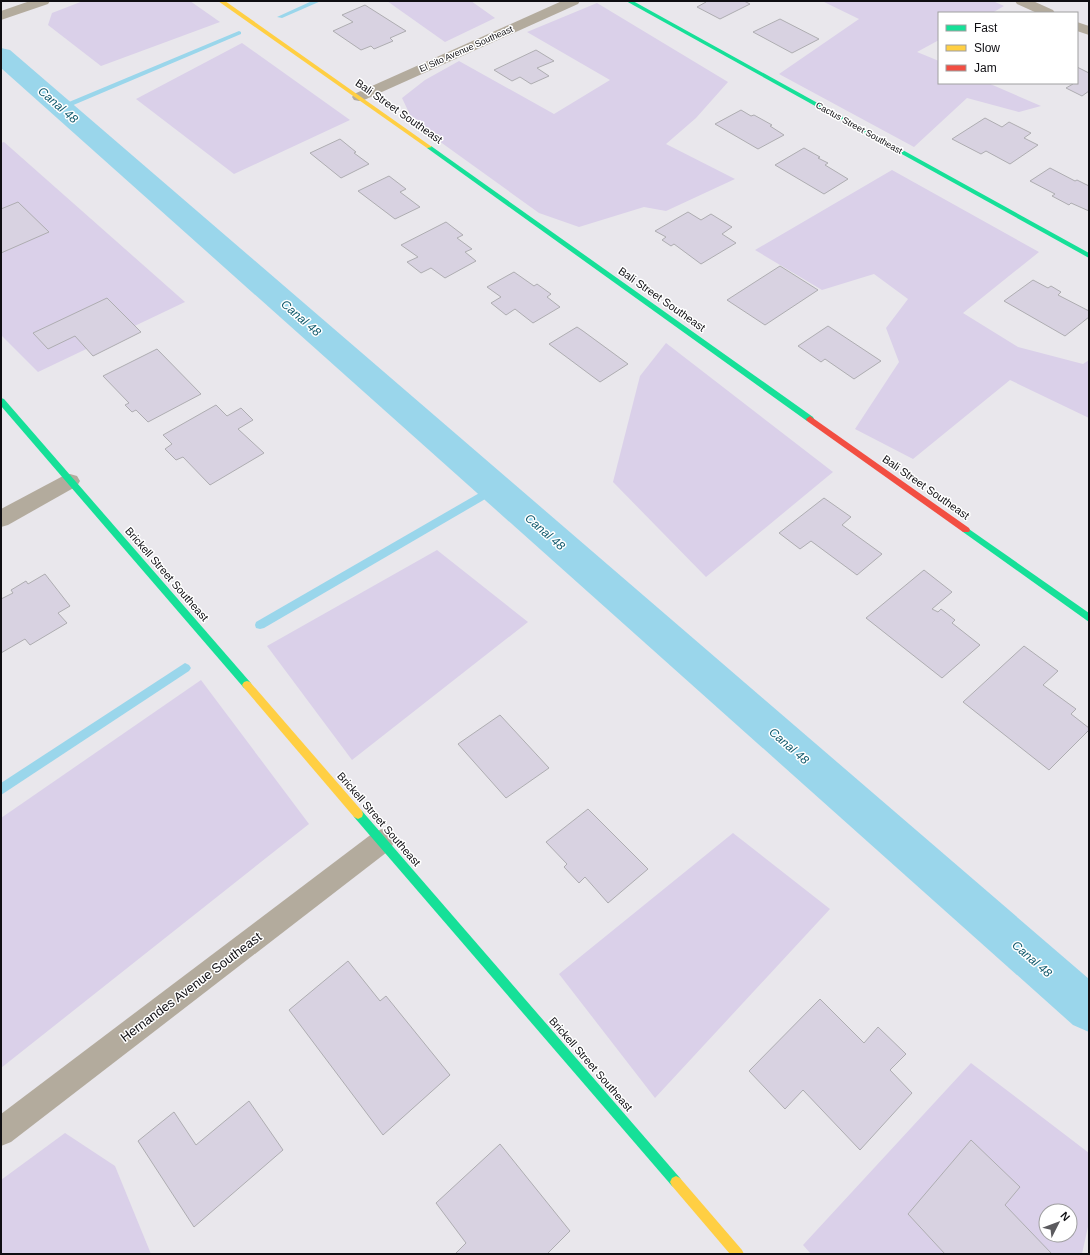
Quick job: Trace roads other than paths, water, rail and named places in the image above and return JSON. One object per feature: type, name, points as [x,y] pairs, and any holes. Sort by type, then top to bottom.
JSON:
[{"type":"street","points":[[1,16],[43,1]]},
{"type":"street","name":"Bali Street Southeast","points":[[221,1],[359,97],[1089,618]]},
{"type":"street","name":"El Sito Avenue Southeast","points":[[359,97],[573,1]]},
{"type":"street","name":"Cactus Street Southeast","points":[[629,1],[1089,256]]},
{"type":"street","points":[[1022,1],[1046,12]]},
{"type":"street","points":[[1078,26],[1089,31]]},
{"type":"street","name":"Brickell Street Southeast","points":[[1,401],[738,1254]]},
{"type":"street","points":[[1,519],[70,481]]},
{"type":"street","name":"Hernandes Avenue Southeast","points":[[1,1132],[382,841]]},
{"type":"waterway","points":[[280,17],[318,1]]},
{"type":"waterway","points":[[61,107],[239,33]]},
{"type":"waterway","name":"Canal 48","points":[[1,55],[1089,1009]]},
{"type":"waterway","points":[[260,625],[495,488]]},
{"type":"waterway","points":[[1,790],[185,668]]}]
